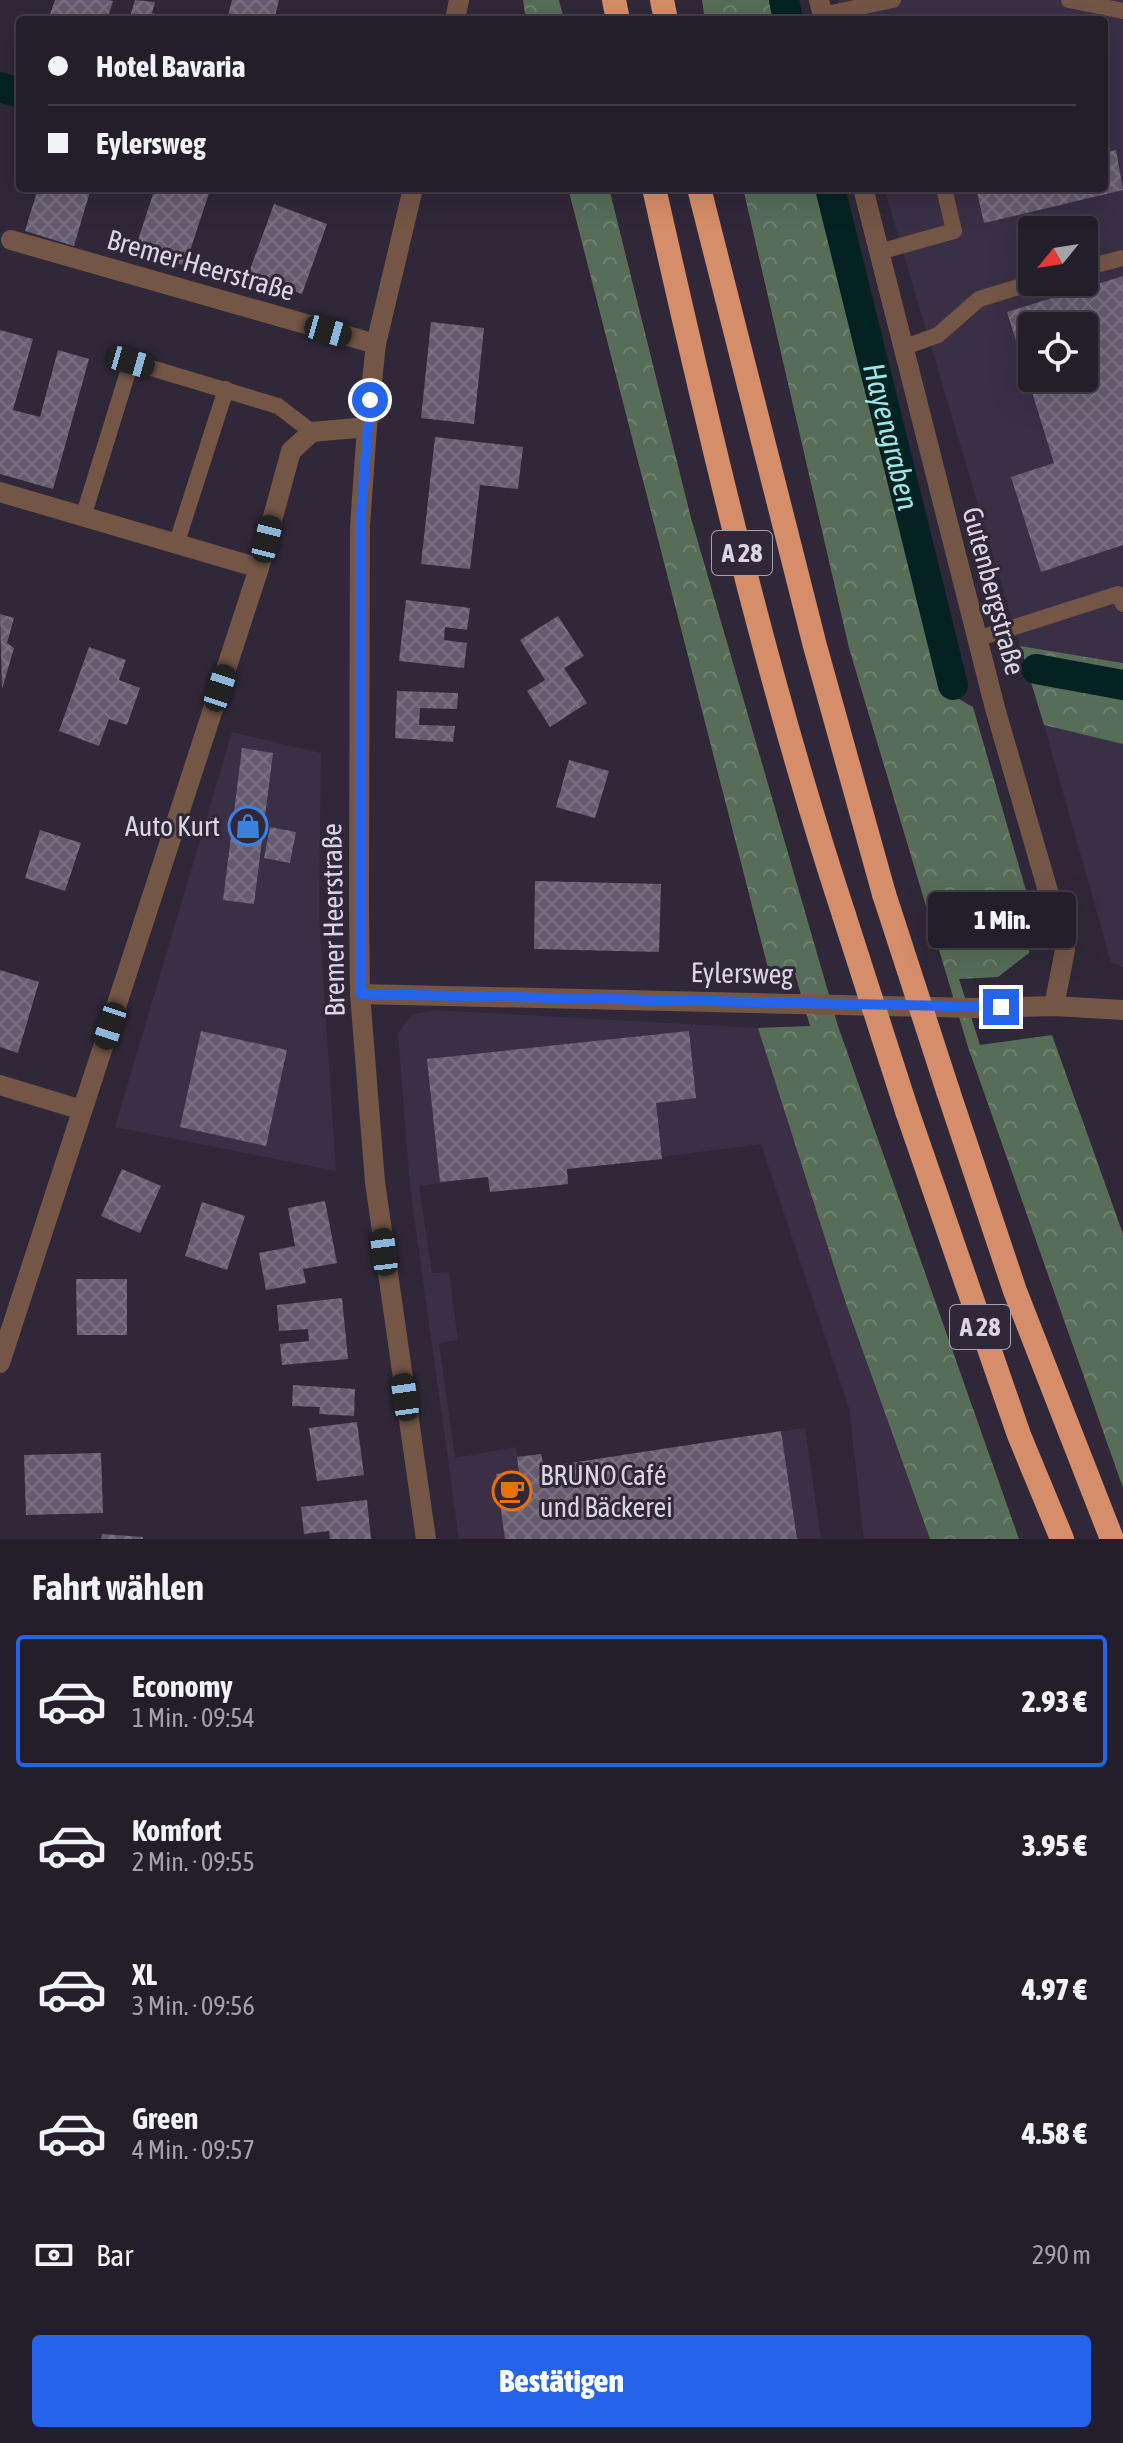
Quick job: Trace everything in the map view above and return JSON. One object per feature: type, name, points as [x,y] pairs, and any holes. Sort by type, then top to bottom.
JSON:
[{"type":"highway","name":"A 28","points":[[655,192],[709,426],[811,813],[907,1111],[1014,1421],[1062,1539]]},
{"type":"highway","name":"A 28","points":[[700,192],[807,617],[884,894],[1015,1291],[1112,1539]]},
{"type":"street","name":"Bremer Heerstraße","points":[[412,192],[376,344],[360,526],[360,994],[375,1182],[426,1539]]},
{"type":"street","name":"Gutenbergstraße","points":[[864,192],[977,639],[1065,950],[1054,1006]]},
{"type":"street","name":"Bremer Heerstraße","points":[[11,240],[376,344]]},
{"type":"street","points":[[0,1363],[259,568],[291,451],[312,432],[367,427]]},
{"type":"street","points":[[0,492],[84,514],[259,568]]},
{"type":"street","name":"Eylersweg","points":[[360,994],[975,1008],[1054,1006],[1123,1010]]},
{"type":"street","points":[[0,1085],[82,1110]]},
{"type":"lane","points":[[822,12],[893,0]]},
{"type":"lane","points":[[1069,0],[1123,11]]},
{"type":"lane","points":[[879,252],[954,231],[945,192]]},
{"type":"lane","points":[[1098,264],[1123,258]]},
{"type":"lane","points":[[902,348],[938,335],[979,299],[1018,287]]},
{"type":"lane","points":[[84,514],[131,362],[278,406],[312,432]]},
{"type":"lane","points":[[177,542],[226,389]]},
{"type":"lane","points":[[977,639],[1118,594],[1123,604]]},
{"type":"shaded area","points":[[838,0],[1123,0],[1123,663],[1020,646],[885,192],[1108,192],[1108,16],[842,16]]},
{"type":"shaded area","points":[[1044,725],[1123,744],[1123,967],[1111,962]]},
{"type":"shaded area","points":[[232,732],[321,753],[319,916],[336,1171],[115,1127]]},
{"type":"shaded area","points":[[434,1010],[758,1028],[846,1304],[930,1539],[864,1539],[849,1408],[761,1144],[567,1169],[568,1184],[490,1192],[488,1177],[419,1186],[432,1273],[449,1272],[458,1340],[439,1343],[455,1458],[516,1447],[518,1457],[541,1454],[544,1467],[805,1428],[821,1539],[459,1539],[410,1187],[398,1033],[411,1015]]},
{"type":"green space","points":[[523,0],[559,0],[563,16],[525,16]]},
{"type":"green space","points":[[702,0],[778,0],[782,16],[704,16]]},
{"type":"green space","points":[[569,192],[610,192],[691,518],[838,1026],[1019,1539],[930,1539],[846,1304],[758,1028],[810,1026],[793,967],[769,972]]},
{"type":"green space","points":[[744,192],[824,192],[944,691],[973,707],[1031,908],[1029,953],[998,977],[959,979],[980,1045],[1052,1035],[1123,1234],[1123,1488],[968,1047],[849,648]]},
{"type":"green space","points":[[1020,646],[1123,663],[1123,744],[1044,725]]},
{"type":"building","points":[[55,0],[113,1],[108,16],[49,16]]},
{"type":"building","points":[[135,0],[155,2],[152,13],[161,16],[130,16]]},
{"type":"building","points":[[232,0],[279,0],[275,16],[228,16]]},
{"type":"building","points":[[1116,150],[1123,190],[984,223],[977,192],[1108,192],[1108,152]]},
{"type":"building","points":[[37,192],[90,192],[74,246],[25,231]]},
{"type":"building","points":[[154,192],[209,192],[185,266],[135,249]]},
{"type":"building","points":[[274,204],[327,224],[302,294],[248,275]]},
{"type":"building","points":[[1123,276],[1123,545],[1041,572],[1011,477],[1054,463],[1032,392],[1098,392],[1098,312],[1018,312],[1018,347],[1007,312],[1059,296],[1098,296],[1098,284]]},
{"type":"building","points":[[431,322],[484,328],[474,424],[421,418]]},
{"type":"building","points":[[0,330],[33,339],[13,410],[40,417],[58,350],[89,359],[53,489],[0,474]]},
{"type":"building","points":[[435,437],[523,447],[518,489],[480,485],[470,569],[421,564]]},
{"type":"building","points":[[406,600],[470,608],[467,630],[445,627],[444,640],[467,643],[464,668],[399,661]]},
{"type":"building","points":[[0,614],[14,618],[7,643],[14,648],[2,689]]},
{"type":"building","points":[[558,616],[584,656],[564,668],[587,703],[550,727],[527,691],[545,680],[520,640]]},
{"type":"building","points":[[89,647],[126,660],[119,680],[140,688],[127,725],[109,719],[99,746],[59,731]]},
{"type":"building","points":[[397,691],[458,693],[457,709],[420,708],[419,725],[455,726],[453,742],[395,738]]},
{"type":"building","name":"Auto Kurt","points":[[242,748],[273,753],[254,904],[223,900]]},
{"type":"building","points":[[569,760],[609,771],[595,818],[556,807]]},
{"type":"building","name":"Auto Kurt","points":[[270,827],[296,832],[290,863],[264,858]]},
{"type":"building","points":[[40,830],[81,843],[65,891],[25,878]]},
{"type":"building","points":[[535,881],[661,884],[659,952],[534,949]]},
{"type":"building","points":[[0,970],[39,982],[18,1053],[0,1047]]},
{"type":"building","points":[[201,1031],[287,1050],[266,1146],[180,1127]]},
{"type":"building","points":[[689,1031],[696,1098],[656,1103],[662,1159],[567,1169],[568,1184],[490,1192],[488,1177],[440,1182],[427,1059]]},
{"type":"building","points":[[122,1169],[161,1186],[140,1233],[101,1216]]},
{"type":"building","points":[[325,1201],[337,1263],[303,1269],[306,1283],[266,1290],[259,1253],[295,1246],[288,1208]]},
{"type":"building","points":[[202,1202],[245,1216],[227,1270],[185,1256]]},
{"type":"building","points":[[76,1279],[127,1279],[127,1335],[77,1335]]},
{"type":"building","points":[[342,1298],[348,1359],[282,1365],[280,1344],[309,1341],[308,1329],[279,1331],[277,1305]]},
{"type":"building","points":[[293,1385],[355,1389],[354,1416],[319,1414],[320,1407],[292,1406]]},
{"type":"building","points":[[357,1422],[364,1475],[317,1481],[309,1428]]},
{"type":"building","points":[[781,1431],[797,1539],[505,1539],[496,1474],[519,1471],[517,1457],[541,1454],[544,1467]]},
{"type":"building","points":[[101,1453],[103,1513],[26,1515],[24,1455]]},
{"type":"building","points":[[367,1500],[371,1539],[330,1539],[329,1531],[304,1534],[301,1507]]},
{"type":"building","points":[[102,1534],[143,1537],[143,1539],[101,1539]]},
{"type":"waterway","points":[[784,0],[787,16]]},
{"type":"waterway","name":"Hayengraben","points":[[0,87],[16,92]]},
{"type":"waterway","name":"Hayengraben","points":[[831,192],[953,685]]},
{"type":"waterway","name":"Hayengraben","points":[[1036,669],[1123,685]]},
{"type":"place","name":"Auto Kurt","points":[[248,826]]},
{"type":"place","name":"BRUNO Café und Bäckerei","points":[[512,1491]]},
{"type":"route","points":[[370,400],[360,526],[360,994],[1001,1007]]}]
